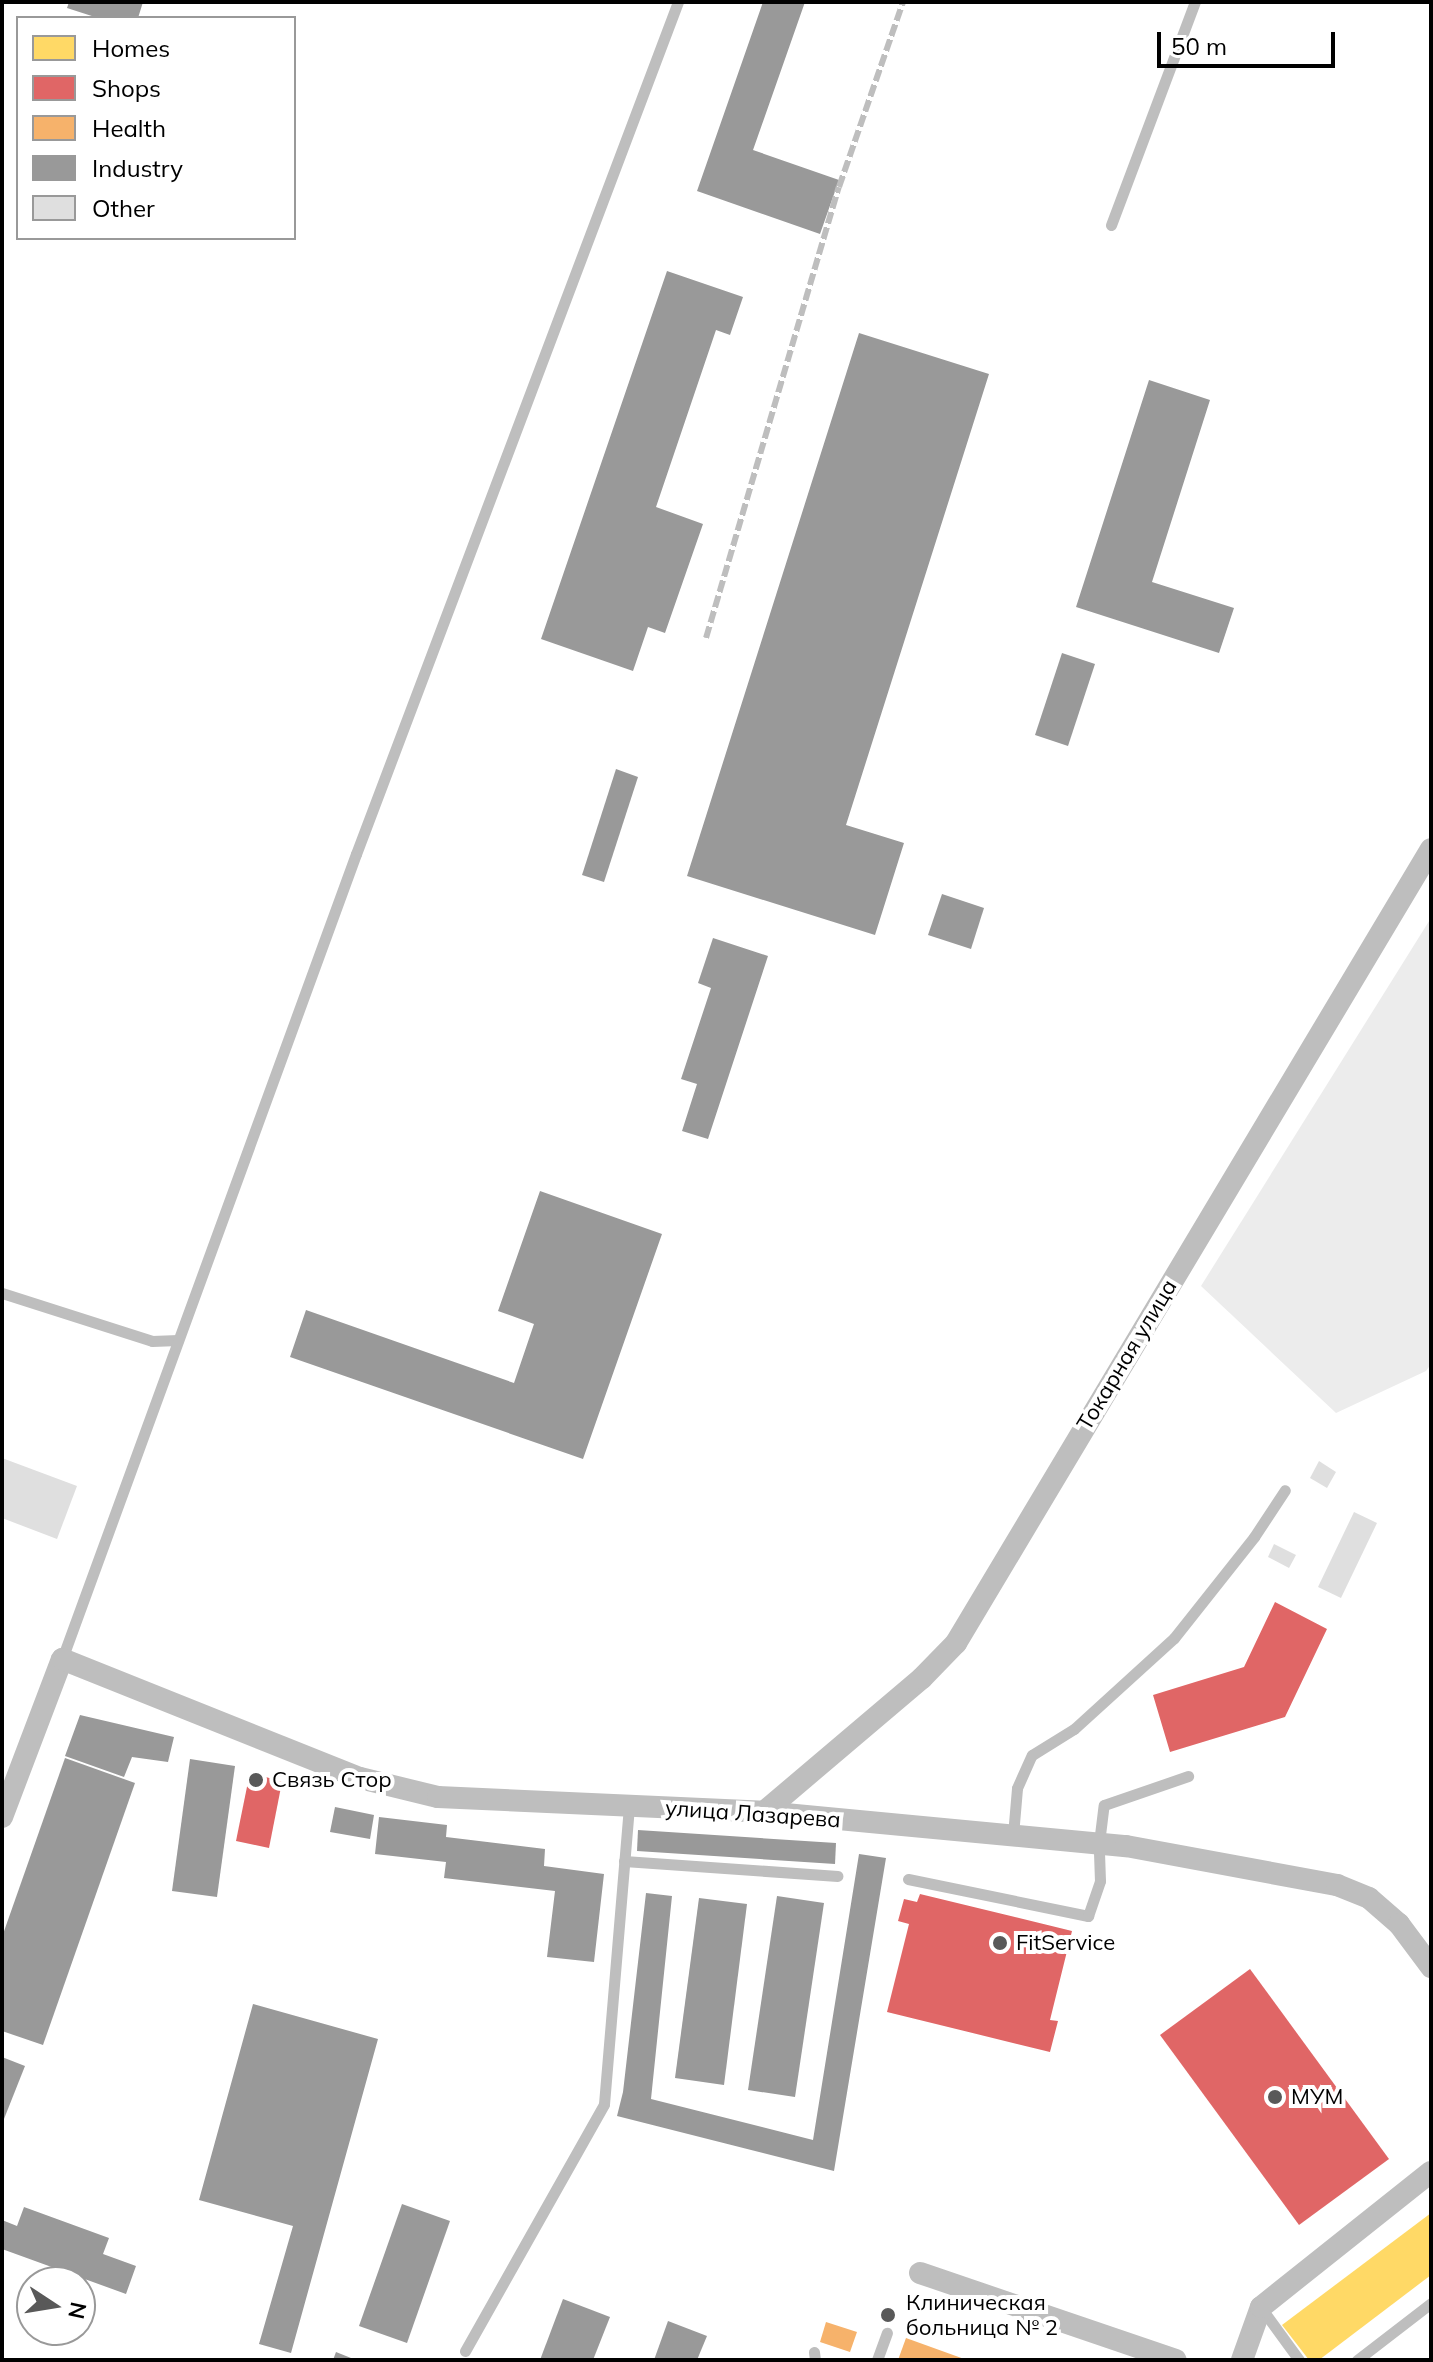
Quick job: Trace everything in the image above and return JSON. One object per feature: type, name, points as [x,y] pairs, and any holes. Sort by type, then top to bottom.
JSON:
[{"type":"street","name":"Токарная улица","points":[[764,1812],[922,1678],[956,1643],[1431,849]]},
{"type":"street","name":"улица Лазарева","points":[[62,1659],[360,1778],[438,1797],[764,1812],[1099,1843],[1337,1885],[1369,1898],[1389,1915],[1431,1967]]},
{"type":"street","points":[[2,1817],[62,1659]]},
{"type":"street","points":[[1242,2360],[1261,2307],[1431,2172]]},
{"type":"street","points":[[920,2273],[1176,2360]]},
{"type":"lane","points":[[62,1659],[356,854],[678,2]]},
{"type":"lane","points":[[1111,225],[1195,2]]},
{"type":"lane","points":[[2,1293],[152,1341],[178,1340]]},
{"type":"lane","points":[[1013,1835],[1017,1788],[1032,1755],[1074,1729],[1174,1638],[1254,1537],[1285,1490]]},
{"type":"lane","points":[[908,1879],[1088,1916],[1100,1881],[1099,1843],[1104,1805],[1188,1776]]},
{"type":"lane","points":[[465,2351],[604,2104],[629,1806]]},
{"type":"lane","points":[[624,1861],[837,1876]]},
{"type":"lane","points":[[1357,2360],[1431,2303]]},
{"type":"lane","points":[[1261,2307],[1299,2360]]},
{"type":"lane","points":[[877,2360],[887,2333]]},
{"type":"shaded area","points":[[1431,918],[1431,1364],[1426,1371],[1336,1413],[1201,1286]]},
{"type":"building: Homes","points":[[1431,2213],[1431,2275],[1319,2360],[1309,2360],[1282,2325]]},
{"type":"building: Shops","points":[[1275,1602],[1327,1629],[1285,1717],[1170,1752],[1153,1695],[1244,1667]]},
{"type":"building: Shops","points":[[250,1772],[282,1782],[269,1848],[236,1841]]},
{"type":"building: Shops","points":[[920,1894],[1072,1931],[1050,2020],[1058,2021],[1050,2052],[887,2012],[909,1924],[898,1921],[904,1899],[917,1902]]},
{"type":"building: Shops","name":"МУМ","points":[[1250,1969],[1389,2159],[1299,2225],[1160,2035]]},
{"type":"building: Health","points":[[826,2322],[857,2332],[850,2352],[820,2342]]},
{"type":"building: Health","points":[[906,2338],[967,2360],[898,2360]]},
{"type":"building: Industry","points":[[69,2],[143,2],[139,16],[92,16],[67,8]]},
{"type":"building: Industry","points":[[763,2],[805,2],[753,150],[839,180],[820,234],[697,191]]},
{"type":"building: Industry","points":[[667,271],[743,297],[730,335],[716,330],[656,507],[703,524],[665,633],[648,627],[633,671],[541,639]]},
{"type":"building: Industry","points":[[859,333],[989,374],[846,825],[904,843],[875,935],[687,876]]},
{"type":"building: Industry","points":[[1149,380],[1210,400],[1152,582],[1234,608],[1219,653],[1076,607]]},
{"type":"building: Industry","points":[[1062,653],[1095,664],[1068,746],[1035,735]]},
{"type":"building: Industry","points":[[616,769],[638,777],[604,882],[582,875]]},
{"type":"building: Industry","points":[[942,894],[984,908],[971,949],[928,935]]},
{"type":"building: Industry","points":[[713,938],[768,956],[708,1139],[682,1131],[697,1084],[681,1079],[711,988],[698,983]]},
{"type":"building: Industry","points":[[540,1191],[662,1234],[583,1459],[290,1357],[306,1310],[514,1383],[534,1324],[498,1311]]},
{"type":"building: Industry","points":[[80,1715],[174,1737],[168,1762],[132,1757],[124,1777],[65,1756]]},
{"type":"building: Industry","points":[[65,1758],[135,1783],[43,2045],[2,2031],[2,1937]]},
{"type":"building: Industry","points":[[190,1759],[235,1766],[217,1897],[172,1891]]},
{"type":"building: Industry","points":[[335,1807],[374,1815],[370,1839],[330,1832]]},
{"type":"building: Industry","points":[[379,1817],[447,1825],[446,1837],[545,1849],[544,1866],[604,1874],[594,1962],[547,1957],[555,1891],[444,1878],[446,1862],[375,1854]]},
{"type":"building: Industry","points":[[638,1830],[836,1843],[835,1864],[637,1851]]},
{"type":"building: Industry","points":[[859,1854],[886,1858],[834,2171],[617,2116],[623,2092],[646,1893],[672,1896],[651,2099],[813,2140]]},
{"type":"building: Industry","points":[[777,1896],[824,1903],[795,2097],[748,2090]]},
{"type":"building: Industry","points":[[699,1898],[747,1904],[724,2085],[675,2078]]},
{"type":"building: Industry","points":[[253,2004],[378,2039],[291,2353],[259,2344],[293,2226],[199,2200]]},
{"type":"building: Industry","points":[[2,2057],[25,2066],[2,2124]]},
{"type":"building: Industry","points":[[402,2204],[450,2221],[407,2343],[359,2326]]},
{"type":"building: Industry","points":[[24,2207],[109,2238],[103,2254],[136,2266],[126,2294],[96,2283],[96,2266],[49,2266],[2,2249],[2,2220],[17,2226]]},
{"type":"building: Industry","points":[[563,2299],[610,2317],[593,2360],[540,2360]]},
{"type":"building: Industry","points":[[668,2321],[707,2336],[697,2360],[654,2360]]},
{"type":"building: Industry","points":[[336,2352],[356,2360],[333,2360]]},
{"type":"building: Other","points":[[2,1458],[77,1486],[57,1539],[2,1518]]},
{"type":"building: Other","points":[[1319,1461],[1336,1472],[1327,1488],[1310,1478]]},
{"type":"building: Other","points":[[1354,1512],[1377,1523],[1341,1598],[1318,1587]]},
{"type":"building: Other","points":[[1274,1544],[1296,1555],[1289,1568],[1268,1557]]},
{"type":"railway","points":[[706,638],[839,187],[903,2]]},
{"type":"place","name":"Связь Стор","points":[[256,1780]]},
{"type":"place","name":"FitService","points":[[1000,1943]]},
{"type":"place","name":"МУМ","points":[[1275,2097]]},
{"type":"place","name":"Клиническая больница № 2","points":[[888,2315]]}]
